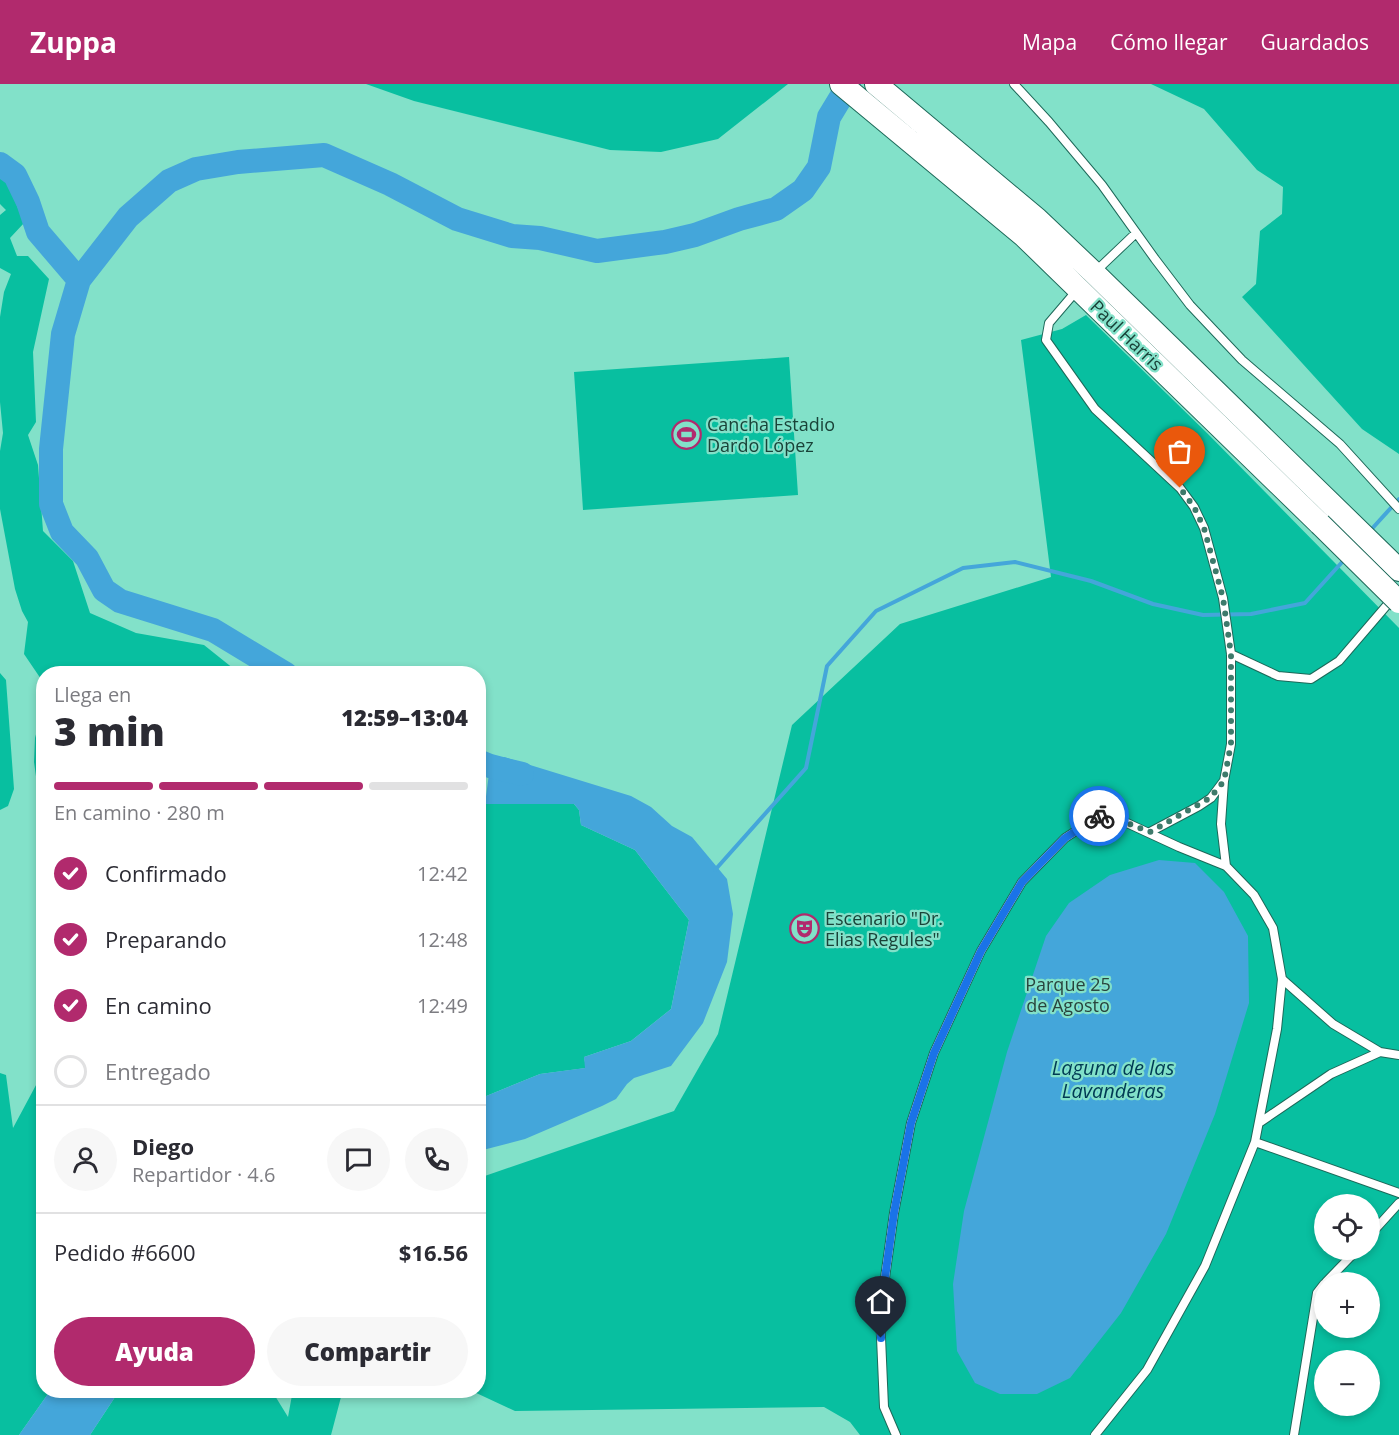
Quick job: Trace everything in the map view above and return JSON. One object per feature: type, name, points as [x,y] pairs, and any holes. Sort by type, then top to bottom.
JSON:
[{"type":"main road","name":"Paul Harris","points":[[841,84],[979,185],[1037,219],[1087,280],[1326,515],[1399,602]]},
{"type":"main road","name":"Paul Harris","points":[[876,84],[979,185]]},
{"type":"main road","name":"Paul Harris","points":[[1326,515],[1399,570]]},
{"type":"lane","points":[[1014,84],[1102,185],[1190,305],[1242,360],[1340,444],[1399,509]]},
{"type":"lane","points":[[1136,233],[1087,280],[1049,322],[1046,340],[1095,409],[1180,488],[1194,507],[1204,528],[1223,598],[1231,654],[1231,744],[1224,781],[1221,824],[1226,866]]},
{"type":"lane","points":[[1231,654],[1278,676],[1311,679],[1339,661],[1399,592]]},
{"type":"lane","points":[[1150,832],[1199,806],[1210,798],[1224,781]]},
{"type":"lane","points":[[896,1435],[884,1407],[880,1314],[894,1213],[911,1123],[934,1053],[981,951],[1022,882],[1065,838],[1099,816],[1150,832],[1179,847],[1226,866],[1254,895],[1273,928],[1282,979],[1277,1029],[1255,1142],[1200,1275],[1147,1370],[1095,1435]]},
{"type":"lane","points":[[1282,979],[1333,1024],[1380,1052],[1399,1055]]},
{"type":"lane","points":[[1259,1122],[1331,1074],[1380,1052]]},
{"type":"lane","points":[[1255,1142],[1399,1193]]},
{"type":"lane","points":[[1380,1224],[1399,1203]]},
{"type":"lane","points":[[1335,1272],[1347,1260]]},
{"type":"lane","points":[[1294,1435],[1314,1312]]},
{"type":"green space","points":[[366,84],[788,84],[718,139],[661,152],[610,150],[414,101]]},
{"type":"green space","points":[[1151,84],[1399,84],[1399,454],[1362,429],[1242,297],[1256,284],[1260,231],[1282,214],[1283,187],[1257,170],[1204,109]]},
{"type":"green space","points":[[0,176],[7,181],[24,223],[10,238],[17,256],[28,256],[49,279],[33,352],[36,422],[28,435],[38,465],[43,531],[73,561],[90,613],[136,633],[204,645],[230,666],[36,666],[36,672],[24,654],[28,622],[15,589],[0,509],[0,451],[3,433],[0,402],[0,317],[4,292],[11,274],[0,268],[0,215],[6,210],[0,204]]},
{"type":"green space","name":"Parque 25 de Agosto","points":[[1086,315],[1207,433],[1399,628],[1399,1435],[860,1435],[850,1422],[824,1407],[515,1411],[486,1398],[486,1176],[674,1111],[718,1034],[792,725],[900,624],[1051,577],[1021,340],[1062,329]]},
{"type":"green space","name":"Cancha Estadio Dardo López","points":[[789,357],[798,495],[583,510],[574,372]]},
{"type":"green space","points":[[0,673],[6,680],[14,789],[8,806],[0,810]]},
{"type":"green space","points":[[36,734],[36,776],[34,762]]},
{"type":"green space","points":[[486,804],[574,804],[579,810],[581,825],[635,850],[689,920],[671,1009],[631,1041],[584,1057],[586,1068],[540,1074],[486,1096]]},
{"type":"green space","points":[[0,1073],[6,1075],[13,1128],[36,1085],[36,1398],[45,1398],[19,1435],[0,1435]]},
{"type":"green space","points":[[114,1398],[276,1398],[288,1417],[291,1398],[341,1398],[331,1435],[90,1435]]},
{"type":"water","points":[[504,757],[631,796],[651,807],[672,826],[692,837],[727,879],[733,914],[727,962],[703,1023],[671,1066],[634,1078],[616,1099],[602,1106],[525,1139],[486,1149],[486,1096],[540,1074],[585,1068],[584,1057],[631,1041],[671,1009],[689,920],[635,850],[581,825],[579,810],[574,804],[486,804],[490,766]]},
{"type":"water","name":"Laguna de las Lavanderas","points":[[1159,860],[1195,863],[1224,892],[1248,936],[1249,1003],[1215,1114],[1166,1234],[1121,1313],[1070,1378],[1037,1394],[1000,1394],[975,1383],[957,1351],[953,1284],[964,1211],[1007,1052],[1046,936],[1069,903],[1110,875]]},
{"type":"water","points":[[45,1398],[114,1398],[90,1435],[19,1435]]},
{"type":"waterway","points":[[273,666],[213,630],[120,601],[104,590],[87,558],[62,532],[51,504],[51,449],[63,334],[79,280],[128,217],[169,181],[196,169],[238,162],[324,155],[390,184],[457,219],[512,236],[540,238],[597,251],[665,242],[695,235],[776,209],[803,190],[819,167],[829,117],[849,84]]},
{"type":"waterway","points":[[0,164],[15,175],[28,202],[38,232],[79,280]]},
{"type":"waterway","points":[[1369,532],[1399,499]]},
{"type":"waterway","points":[[715,870],[806,768],[827,666],[876,611],[963,568],[1015,562],[1091,581],[1153,604],[1203,615],[1251,614],[1305,603],[1344,560]]},
{"type":"waterway","points":[[486,764],[522,774]]},
{"type":"way so far","points":[[1099,816],[1150,832],[1199,806],[1210,798],[1224,781],[1231,744],[1231,654],[1223,598],[1204,528],[1194,507],[1180,488]]},
{"type":"place","name":"Cancha Estadio Dardo López","points":[[686,434]]},
{"type":"place","name":"Escenario \"Dr. Elias Regules\"","points":[[804,928]]},
{"type":"route","points":[[881,1338],[880,1314],[894,1213],[911,1123],[934,1053],[981,951],[1022,882],[1065,838],[1099,816]]}]
